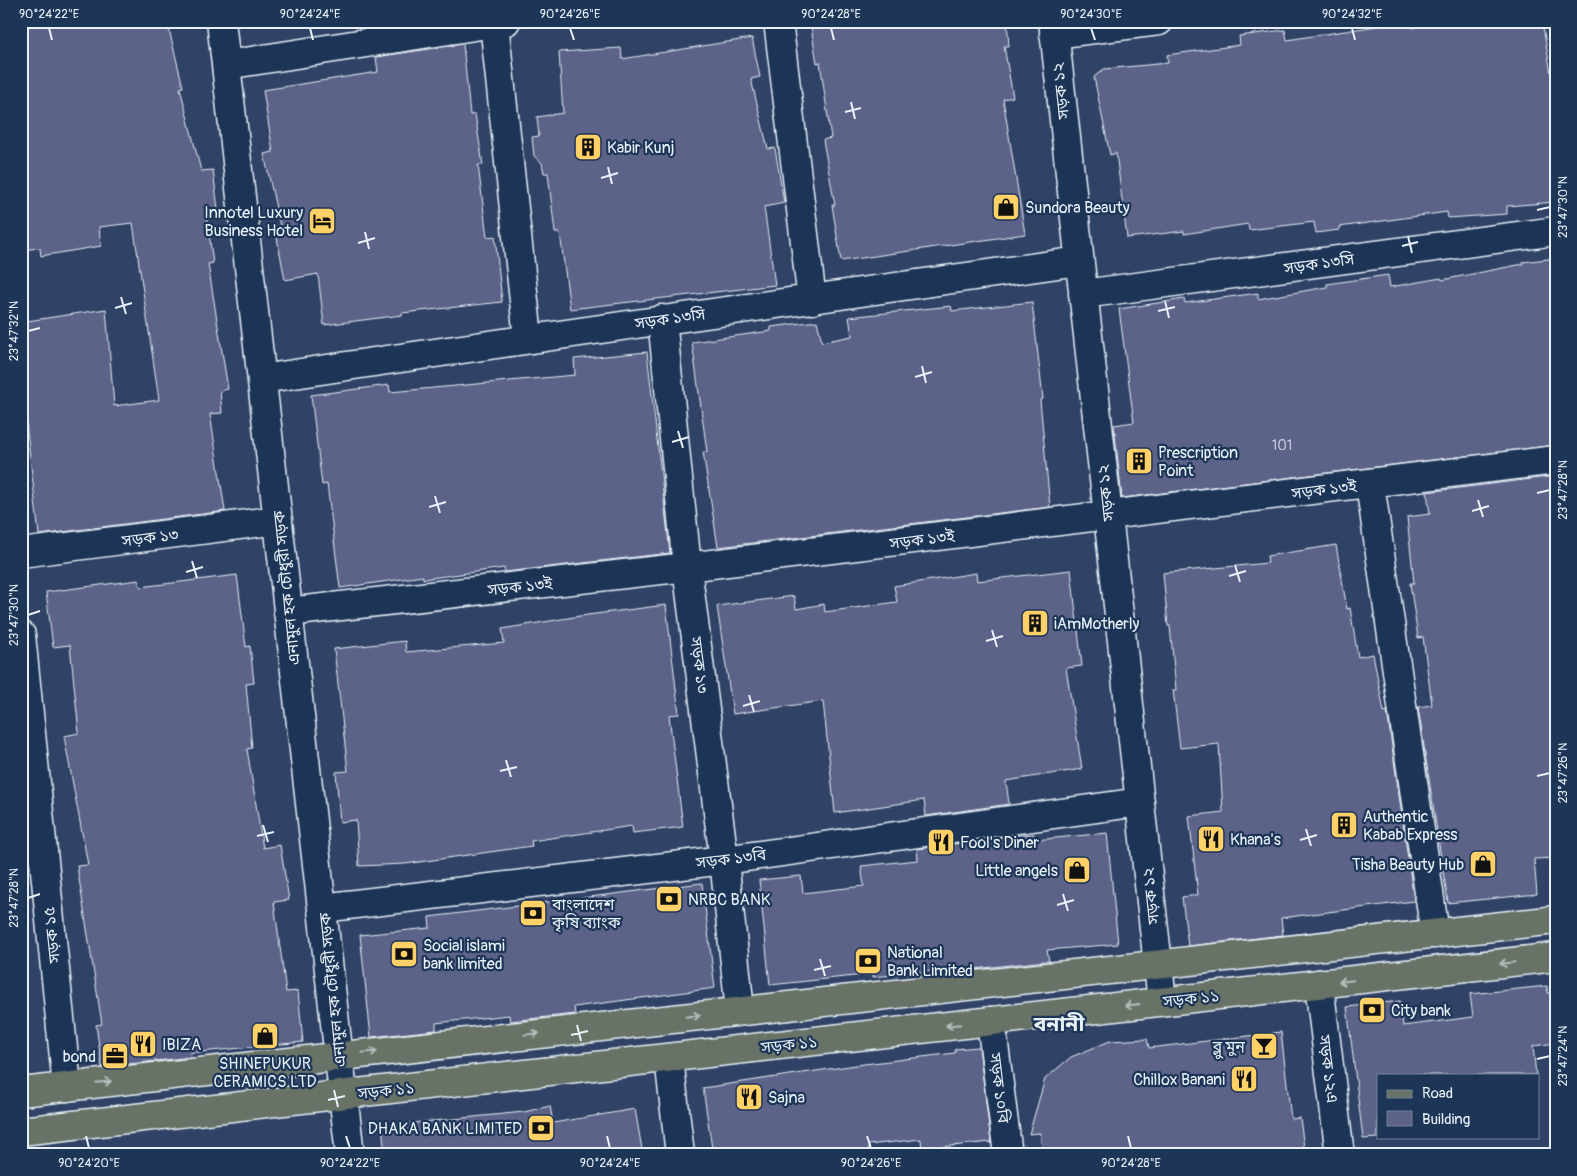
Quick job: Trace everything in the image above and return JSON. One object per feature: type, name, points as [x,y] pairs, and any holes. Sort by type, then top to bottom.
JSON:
[{"type":"main road","points":[[21,1092],[1556,920]]},
{"type":"main road","name":"সড়ক ১১","points":[[21,1131],[1556,957]]},
{"type":"street","name":"এনামুল হক চৌধুরী সড়ক","points":[[221,21],[350,1155]]},
{"type":"street","points":[[778,21],[812,300]]},
{"type":"street","points":[[1053,27],[1159,21]]},
{"type":"street","points":[[226,65],[500,22],[528,338]]},
{"type":"street","name":"সড়ক ১২","points":[[1053,27],[1162,1002]]},
{"type":"street","name":"সড়ক ১৩সি","points":[[1083,294],[1556,231]]},
{"type":"street","name":"সড়ক ১৩সি","points":[[262,379],[528,338],[812,300],[1079,261]]},
{"type":"street","name":"সড়ক ১৩","points":[[662,319],[687,567],[724,860],[740,1011]]},
{"type":"street","name":"সড়ক ১৩ই","points":[[288,612],[687,567],[1556,460]]},
{"type":"street","points":[[1370,484],[1435,934]]},
{"type":"street","name":"সড়ক ১৩","points":[[21,553],[278,520]]},
{"type":"street","name":"সড়ক ১৫","points":[[21,635],[32,842],[66,1086]]},
{"type":"street","name":"সড়ক ১৩বি","points":[[322,908],[724,860],[1140,802]]},
{"type":"street","name":"সড়ক ১২এ","points":[[1319,984],[1340,1155]]},
{"type":"street","name":"সড়ক ১০বি","points":[[991,1021],[1008,1155]]},
{"type":"street","points":[[668,1058],[680,1155]]},
{"type":"building","points":[[50,21],[167,21],[183,87],[180,88],[201,171],[213,170],[219,217],[207,219],[213,263],[208,264],[228,389],[220,391],[222,413],[210,414],[225,511],[39,535],[27,431],[24,373],[27,373],[21,322],[106,309],[114,406],[159,400],[133,223],[99,227],[101,246],[41,256],[40,248],[21,250],[21,28]]},
{"type":"building","points":[[810,21],[1007,21],[1009,46],[1004,46],[1013,97],[1003,99],[1025,234],[841,261],[832,205],[835,205],[823,140],[831,138],[820,62],[817,63]]},
{"type":"building","points":[[1409,21],[1412,28],[1456,21],[1542,21],[1556,102],[1556,202],[1507,206],[1507,214],[1448,218],[1447,212],[1339,227],[1339,230],[1316,233],[1314,222],[1249,230],[1248,224],[1184,234],[1184,231],[1127,238],[1116,153],[1110,155],[1094,77],[1104,69],[1168,63],[1167,55],[1240,45],[1239,36],[1285,30],[1287,40]]},
{"type":"building","points":[[752,38],[760,77],[751,79],[768,149],[775,148],[784,203],[764,207],[775,285],[570,309],[560,233],[555,233],[548,173],[544,173],[542,163],[534,156],[532,137],[539,136],[537,117],[563,113],[559,52],[621,48],[622,59]]},
{"type":"building","points":[[463,44],[470,115],[475,114],[483,165],[478,165],[487,237],[495,236],[502,302],[402,313],[402,315],[324,325],[318,274],[285,280],[275,227],[280,226],[264,154],[273,152],[263,90],[378,72],[376,57]]},
{"type":"building","points":[[1556,258],[1556,445],[1122,498],[1114,425],[1134,422],[1119,309],[1184,299],[1185,303],[1258,293],[1258,299],[1327,287],[1327,284],[1388,275],[1390,287],[1441,278],[1442,280],[1523,264],[1522,262]]},
{"type":"building","points":[[1032,302],[1043,399],[1040,400],[1050,507],[718,547],[703,452],[707,452],[692,342],[771,331],[771,327],[817,321],[822,342],[852,336],[849,317],[951,306],[952,311]]},
{"type":"building","points":[[647,352],[670,553],[505,572],[504,568],[423,579],[423,576],[340,588],[327,484],[322,485],[311,395],[389,385],[390,392],[575,375],[574,359]]},
{"type":"building","points":[[1556,476],[1556,858],[1534,859],[1537,894],[1448,903],[1418,707],[1432,705],[1423,637],[1418,638],[1410,583],[1414,583],[1407,517],[1430,514],[1427,492]]},
{"type":"building","points":[[1336,545],[1347,609],[1350,608],[1358,657],[1373,654],[1384,712],[1387,711],[1414,901],[1281,918],[1283,935],[1188,946],[1182,897],[1198,895],[1189,816],[1223,812],[1219,744],[1180,748],[1173,690],[1176,690],[1170,626],[1168,626],[1163,573],[1268,563],[1267,556]]},
{"type":"building","points":[[1071,570],[1082,666],[1066,668],[1082,769],[1006,781],[1009,804],[926,816],[924,800],[835,813],[823,701],[733,714],[717,606],[794,596],[796,609],[824,604],[825,612],[897,602],[894,586],[976,573],[977,581]]},
{"type":"building","points":[[237,575],[246,647],[250,646],[254,683],[246,684],[252,748],[247,749],[263,848],[280,845],[289,900],[274,902],[286,992],[298,991],[303,1042],[190,1053],[191,1057],[102,1067],[96,1025],[102,1024],[77,866],[88,865],[64,736],[79,733],[70,645],[53,647],[46,592],[139,580],[140,587]]},
{"type":"building","points":[[666,605],[679,714],[669,715],[683,827],[633,833],[632,826],[531,841],[532,846],[405,864],[359,866],[356,820],[340,822],[336,772],[348,771],[334,649],[405,641],[406,652],[504,643],[502,629],[580,616]]},
{"type":"building","points":[[1107,833],[1118,944],[1047,950],[1049,961],[931,974],[931,971],[873,977],[873,974],[770,985],[759,880],[801,876],[803,893],[864,886],[861,866],[918,860],[917,849],[1034,834],[1035,840]]},
{"type":"building","points":[[702,883],[715,988],[574,1007],[575,1014],[510,1021],[509,1015],[436,1023],[436,1030],[371,1037],[360,935],[430,928],[429,917]]},
{"type":"building","points":[[1547,986],[1548,993],[1556,992],[1556,1043],[1533,1046],[1536,1074],[1377,1074],[1378,1138],[1363,1139],[1347,1007],[1400,1001],[1403,1026],[1473,1017],[1470,994]]},
{"type":"building","points":[[1281,1032],[1291,1119],[1300,1118],[1305,1155],[1043,1155],[1040,1133],[1029,1134],[1045,1079],[1071,1057],[1110,1041],[1147,1039],[1149,1048]]},
{"type":"building","points":[[979,1047],[991,1142],[922,1149],[921,1139],[868,1145],[869,1155],[713,1155],[703,1088],[856,1065],[955,1053],[955,1049]]},
{"type":"building","points":[[550,1106],[553,1123],[635,1109],[643,1155],[385,1155],[382,1126],[524,1112]]},
{"type":"place","name":"Kabir Kunj","points":[[588,147]]},
{"type":"place","name":"Sundora Beauty","points":[[1006,207]]},
{"type":"place","name":"Innotel Luxury Business Hotel","points":[[322,221]]},
{"type":"place","name":"Prescription Point","points":[[1139,461]]},
{"type":"place","name":"iAmMotherly","points":[[1035,623]]},
{"type":"place","name":"Authentic Kabab Express","points":[[1344,825]]},
{"type":"place","name":"Khana's","points":[[1211,839]]},
{"type":"place","name":"Fool's Diner","points":[[941,842]]},
{"type":"place","name":"Tisha Beauty Hub","points":[[1483,864]]},
{"type":"place","name":"Little angels","points":[[1077,870]]},
{"type":"place","name":"NRBC BANK","points":[[669,899]]},
{"type":"place","name":"বাংলাদেশ কৃষি ব্যাংক","points":[[533,913]]},
{"type":"place","name":"Social islami bank limited","points":[[404,954]]},
{"type":"place","name":"National Bank Limited","points":[[868,961]]},
{"type":"place","name":"City bank","points":[[1372,1010]]},
{"type":"place","name":"SHINEPUKUR CERAMICS LTD","points":[[265,1036]]},
{"type":"place","name":"IBIZA","points":[[143,1044]]},
{"type":"place","name":"ব্লু মুন","points":[[1264,1046]]},
{"type":"place","name":"bond","points":[[115,1056]]},
{"type":"place","name":"Chillox Banani","points":[[1244,1079]]},
{"type":"place","name":"Sajna","points":[[749,1097]]},
{"type":"place","name":"DHAKA BANK LIMITED","points":[[541,1128]]},
{"type":"district","name":"বনানী","points":[[1059,1024]]}]
